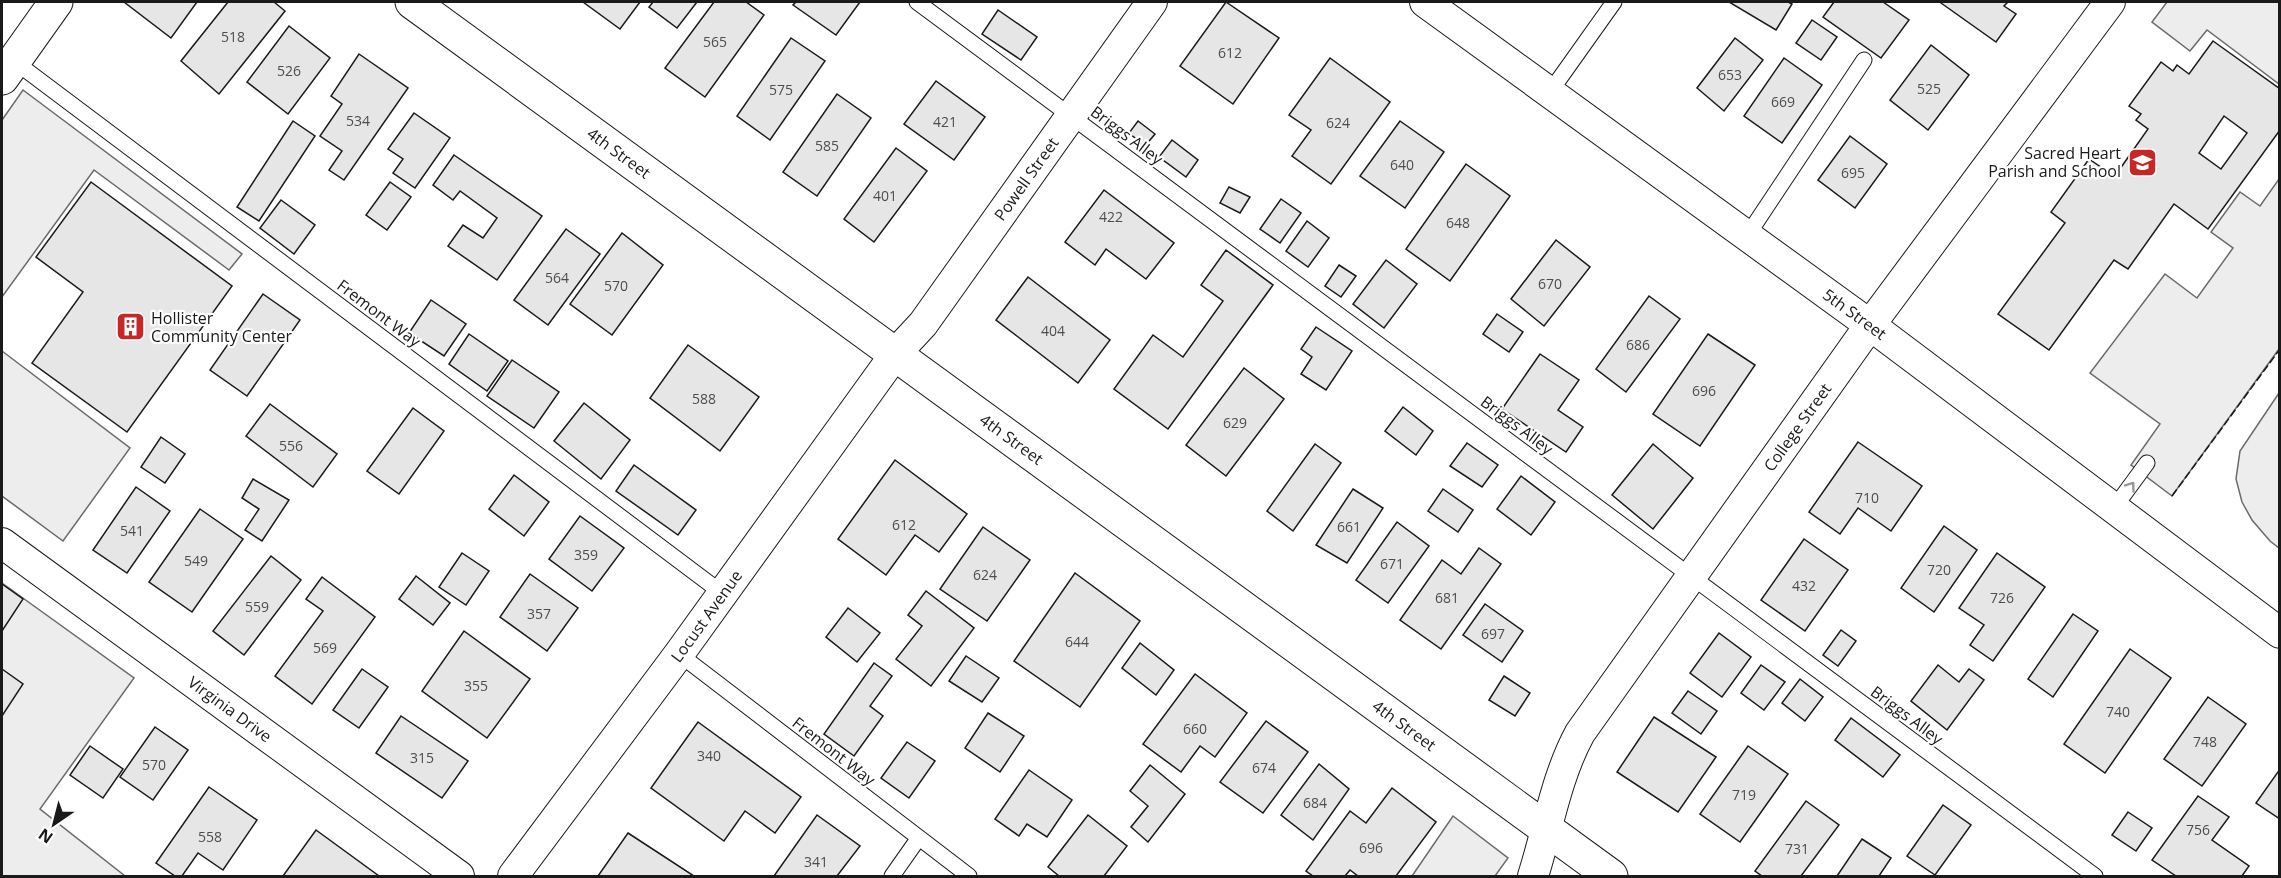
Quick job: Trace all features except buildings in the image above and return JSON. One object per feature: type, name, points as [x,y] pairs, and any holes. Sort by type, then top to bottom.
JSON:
[{"type":"main road","points":[[8,70],[56,2]]},
{"type":"main road","name":"4th Street","points":[[412,2],[1611,876]]},
{"type":"street","name":"Powell Street","points":[[896,353],[923,324],[1152,2]]},
{"type":"street","name":"5th Street","points":[[1425,2],[1870,325],[2280,633]]},
{"type":"street","name":"College Street","points":[[1533,876],[1548,830],[1561,775],[1569,752],[1580,733],[1689,576],[1870,325],[2110,2]]},
{"type":"street","name":"Locust Avenue","points":[[513,876],[678,654],[896,353]]},
{"type":"street","name":"Virginia Drive","points":[[2,543],[459,876]]},
{"type":"lane","name":"Briggs Alley","points":[[917,2],[2095,876]]},
{"type":"lane","points":[[1550,92],[1614,2]]},
{"type":"lane","points":[[1747,236],[1864,60]]},
{"type":"lane","name":"Fremont Way","points":[[8,70],[722,593]]},
{"type":"lane","points":[[2114,508],[2147,463]]},
{"type":"lane","name":"Fremont Way","points":[[678,654],[969,876]]},
{"type":"lane","points":[[892,876],[918,839]]},
{"type":"shaded area","points":[[2167,2],[2279,2],[2279,84],[2207,30],[2190,51],[2152,22]]},
{"type":"shaded area","points":[[23,90],[242,254],[229,270],[94,170],[2,297],[2,120]]},
{"type":"shaded area","points":[[2279,179],[2279,349],[2172,496],[2131,465],[2160,424],[2090,373],[2165,274],[2197,298],[2233,248],[2211,232],[2240,192],[2260,206]]},
{"type":"shaded area","points":[[2,351],[130,448],[63,541],[2,496]]},
{"type":"shaded area","points":[[2279,393],[2279,548],[2252,520],[2242,502],[2236,479],[2240,451]]},
{"type":"shaded area","points":[[2,583],[134,678],[40,809],[125,876],[2,876]]},
{"type":"shaded area","points":[[1453,816],[1508,858],[1495,876],[1412,876]]},
{"type":"fence","points":[[2172,496],[2280,349]]},
{"type":"place","name":"Sacred Heart Parish and School","points":[[2142,162]]},
{"type":"place","name":"Hollister Community Center","points":[[130,327]]}]
